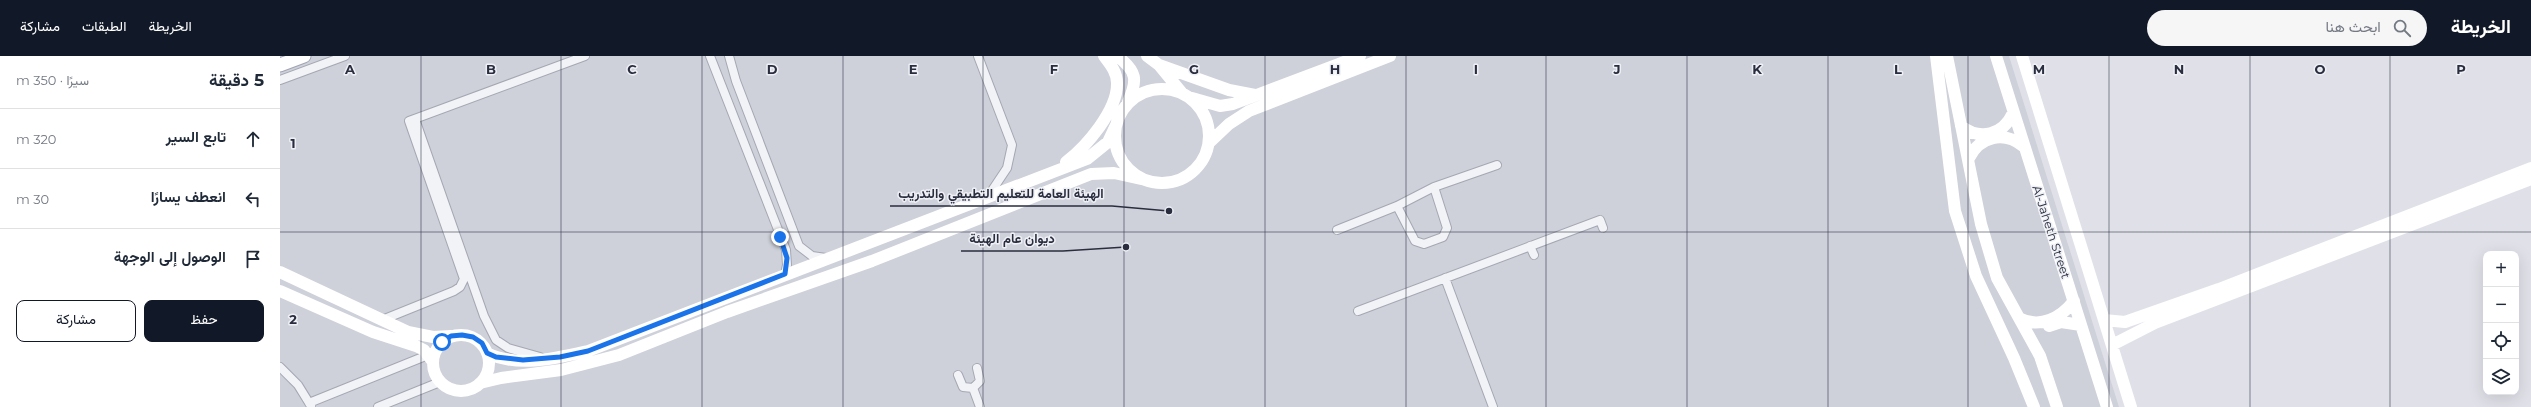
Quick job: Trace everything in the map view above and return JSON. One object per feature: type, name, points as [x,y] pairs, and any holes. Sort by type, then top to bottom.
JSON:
[{"type":"main road","points":[[280,65],[304,56]]},
{"type":"street","points":[[280,80],[344,56]]},
{"type":"street","points":[[412,120],[585,56]]},
{"type":"street","points":[[710,56],[778,230],[787,258],[785,274]]},
{"type":"street","points":[[729,56],[736,81],[799,246],[803,251],[812,256],[826,258]]},
{"type":"street","points":[[978,56],[1012,145],[1007,168],[987,195]]},
{"type":"street","points":[[1059,168],[1079,153],[1096,132],[1114,100],[1118,83],[1115,72],[1104,56]]},
{"type":"street","points":[[487,353],[507,360],[546,359],[588,351],[987,195],[1087,158],[1108,142],[1136,86],[1134,75],[1127,64],[1117,56]]},
{"type":"street","points":[[1147,56],[1159,65],[1205,115],[1209,127],[1210,142]]},
{"type":"street","points":[[1126,106],[1138,96],[1152,90],[1167,89],[1220,106],[1233,104],[1360,56]]},
{"type":"street","points":[[280,291],[373,332],[416,346],[430,358],[434,372],[440,382],[456,391],[471,389],[480,384],[501,378],[591,364],[619,355],[727,312],[872,261],[1090,174],[1108,172],[1163,184],[1177,182],[1190,175],[1200,165],[1210,142],[1229,124],[1249,111],[1346,62],[1390,56]]},
{"type":"street","points":[[1936,56],[1955,211],[1976,276],[2014,358],[2034,407]]},
{"type":"street","points":[[1947,56],[1969,158],[1981,224],[1997,278],[2040,356],[2057,407]]},
{"type":"street","name":"Al-Jaheth Street","points":[[1996,56],[2023,146],[2107,407]]},
{"type":"street","name":"Al-Jaheth Street","points":[[2022,56],[2112,345],[2127,406]]},
{"type":"street","points":[[1159,65],[1229,90],[1258,95]]},
{"type":"street","points":[[1961,126],[1978,134],[1990,134],[2006,124],[2013,113]]},
{"type":"street","points":[[382,320],[454,291],[460,287],[464,279],[412,120]]},
{"type":"street","points":[[412,120],[484,316],[496,340],[508,348],[546,359]]},
{"type":"street","points":[[1116,126],[1115,141],[1119,156],[1128,170],[1141,179]]},
{"type":"street","points":[[1969,158],[1975,148],[1990,138],[2007,137],[2023,146]]},
{"type":"street","points":[[1337,230],[1397,206],[1434,187],[1497,165]]},
{"type":"street","points":[[2112,345],[2130,334],[2513,181],[2531,168]]},
{"type":"street","points":[[2104,320],[2125,322],[2513,181],[2531,179]]},
{"type":"street","points":[[1397,206],[1415,241],[1424,244],[1443,238],[1447,228],[1434,187]]},
{"type":"street","points":[[987,195],[992,213]]},
{"type":"street","points":[[1955,211],[1965,214],[1977,206]]},
{"type":"street","points":[[1358,311],[1600,220],[1603,228]]},
{"type":"street","points":[[1960,226],[1963,223],[1972,220],[1981,224]]},
{"type":"street","points":[[778,230],[792,226]]},
{"type":"street","points":[[1530,246],[1534,255]]},
{"type":"street","points":[[280,272],[382,320],[420,335],[462,335],[473,337],[482,343],[487,353],[489,364],[487,375],[480,384]]},
{"type":"street","points":[[1445,278],[1493,407]]},
{"type":"street","points":[[2019,318],[2028,323],[2037,324],[2060,316],[2074,301]]},
{"type":"street","points":[[2030,338],[2040,329],[2061,322],[2081,325]]},
{"type":"street","points":[[2125,322],[2126,329],[2130,334]]},
{"type":"street","points":[[280,367],[298,385],[310,405],[430,358],[442,342],[451,336]]},
{"type":"street","points":[[614,342],[619,355]]},
{"type":"street","points":[[588,351],[591,364]]},
{"type":"street","points":[[973,388],[980,381],[976,368]]},
{"type":"street","points":[[958,375],[964,387],[973,388]]},
{"type":"street","points":[[378,407],[440,382]]},
{"type":"street","points":[[973,388],[980,407]]},
{"type":"shaded area","points":[[280,56],[2009,56],[2119,407],[280,407]]},
{"type":"place","name":"الهيئة العامة للتعليم التطبيقي والتدريب","points":[[1169,211]]},
{"type":"place","name":"ديوان عام الهيئة","points":[[1126,247]]},
{"type":"route","points":[[442,342],[451,336],[462,335],[473,337],[482,343],[487,353],[507,360],[546,359],[588,351],[785,274],[787,265],[786,250],[780,237]]}]
